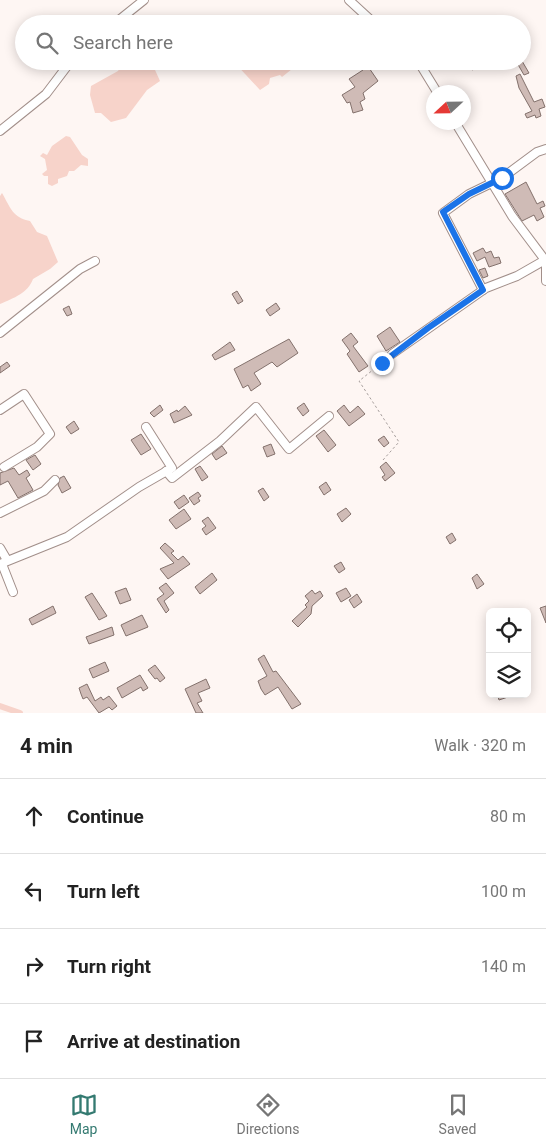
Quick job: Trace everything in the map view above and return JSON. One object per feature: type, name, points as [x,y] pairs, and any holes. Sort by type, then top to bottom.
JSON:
[{"type":"street","points":[[125,15],[144,0]]},
{"type":"street","points":[[349,0],[365,15]]},
{"type":"street","points":[[0,131],[46,94],[64,70]]},
{"type":"street","points":[[424,70],[433,85]]},
{"type":"street","points":[[460,130],[512,216],[546,260],[546,281]]},
{"type":"street","points":[[483,290],[443,212],[469,194],[492,184],[537,152],[546,148]]},
{"type":"street","points":[[392,354],[483,290],[546,260]]},
{"type":"street","points":[[0,333],[80,269],[95,261]]},
{"type":"street","points":[[0,410],[24,394],[50,434],[37,447],[4,467]]},
{"type":"street","points":[[166,471],[172,478],[191,465],[256,407],[289,449],[329,416]]},
{"type":"street","points":[[3,563],[67,537],[172,468],[146,427]]},
{"type":"street","points":[[0,513],[44,491],[54,480]]},
{"type":"street","points":[[0,548],[13,592]]},
{"type":"path","points":[[383,460],[399,442],[359,381],[392,354]]},
{"type":"shaded area","points":[[155,70],[160,81],[147,90],[126,118],[111,122],[101,113],[95,113],[90,95],[91,86],[118,71]]},
{"type":"shaded area","points":[[241,70],[291,70],[282,77],[280,75],[270,78],[269,84],[260,90]]},
{"type":"shaded area","points":[[66,136],[70,137],[82,155],[88,159],[88,166],[81,165],[74,171],[69,171],[67,176],[58,179],[58,183],[52,186],[48,184],[48,176],[42,174],[47,170],[45,159],[40,156],[43,153],[47,155],[52,146]]},
{"type":"shaded area","points":[[2,193],[16,215],[30,221],[37,232],[47,236],[58,262],[33,279],[24,291],[0,304],[0,196]]},
{"type":"building","points":[[363,70],[370,70],[378,81],[363,93],[365,99],[360,102],[363,110],[353,113],[350,102],[347,103],[342,95],[355,87],[349,79]]},
{"type":"building","points":[[521,70],[527,70],[529,73],[524,75]]},
{"type":"building","points":[[520,74],[534,102],[542,99],[545,107],[539,109],[541,116],[536,118],[535,115],[527,118],[525,114],[532,111],[519,88],[516,76]]},
{"type":"building","points":[[526,182],[537,204],[543,201],[545,206],[540,208],[544,217],[537,221],[534,215],[522,221],[505,194]]},
{"type":"building","points":[[483,248],[486,253],[491,251],[494,258],[499,257],[501,263],[489,267],[485,257],[477,261],[473,253]]},
{"type":"building","points":[[485,268],[488,276],[483,278],[479,270]]},
{"type":"building","points":[[237,291],[243,301],[238,304],[232,294]]},
{"type":"building","points":[[276,303],[280,309],[270,316],[266,310]]},
{"type":"building","points":[[69,306],[72,314],[67,316],[63,309]]},
{"type":"building","points":[[390,327],[400,342],[386,351],[377,336]]},
{"type":"building","points":[[351,333],[358,342],[353,346],[368,366],[359,372],[347,354],[350,351],[342,340]]},
{"type":"building","points":[[289,339],[298,353],[277,367],[272,362],[254,373],[261,384],[251,391],[248,385],[243,388],[234,369]]},
{"type":"building","points":[[230,342],[235,350],[215,360],[212,355]]},
{"type":"building","points":[[7,362],[10,366],[0,373],[0,367]]},
{"type":"building","points":[[304,403],[309,411],[303,416],[297,408]]},
{"type":"building","points":[[160,405],[163,410],[154,417],[150,413]]},
{"type":"building","points":[[344,405],[350,413],[358,406],[365,414],[349,426],[337,411]]},
{"type":"building","points":[[185,406],[192,415],[174,423],[170,414],[177,410],[178,412]]},
{"type":"building","points":[[74,421],[79,429],[71,434],[66,427]]},
{"type":"building","points":[[324,430],[336,445],[328,452],[316,436]]},
{"type":"building","points":[[141,434],[151,449],[141,455],[131,440]]},
{"type":"building","points":[[384,436],[389,443],[384,447],[378,440]]},
{"type":"building","points":[[271,444],[275,454],[267,457],[263,447]]},
{"type":"building","points":[[222,446],[227,453],[216,460],[212,454]]},
{"type":"building","points":[[35,455],[41,464],[33,470],[26,460]]},
{"type":"building","points":[[386,462],[395,473],[385,481],[382,477],[385,475],[380,467]]},
{"type":"building","points":[[200,466],[208,477],[202,481],[195,469]]},
{"type":"building","points":[[14,468],[19,475],[27,470],[30,475],[26,478],[33,490],[18,498],[8,481],[0,485],[0,473]]},
{"type":"building","points":[[64,476],[71,488],[62,493],[58,485],[60,478]]},
{"type":"building","points":[[326,482],[331,490],[324,495],[319,487]]},
{"type":"building","points":[[263,488],[269,497],[264,501],[258,491]]},
{"type":"building","points":[[198,492],[201,496],[198,498],[200,501],[194,505],[189,498]]},
{"type":"building","points":[[184,495],[189,502],[179,509],[174,502]]},
{"type":"building","points":[[346,508],[351,514],[342,522],[337,514]]},
{"type":"building","points":[[184,509],[191,519],[176,529],[169,520]]},
{"type":"building","points":[[208,517],[216,528],[206,535],[202,529],[206,526],[202,521]]},
{"type":"building","points":[[452,533],[456,540],[450,544],[446,537]]},
{"type":"building","points":[[165,543],[174,551],[171,553],[178,560],[183,556],[190,564],[168,579],[160,569],[174,563],[160,548]]},
{"type":"building","points":[[341,562],[345,569],[339,573],[334,566]]},
{"type":"building","points":[[212,573],[217,580],[200,594],[195,587]]},
{"type":"building","points":[[477,574],[484,584],[477,589],[472,578]]},
{"type":"building","points":[[166,583],[174,593],[164,601],[169,610],[166,613],[157,599],[164,594],[159,588]]},
{"type":"building","points":[[126,588],[131,600],[120,604],[115,592]]},
{"type":"building","points":[[346,588],[351,596],[341,602],[336,593]]},
{"type":"building","points":[[312,590],[315,594],[320,591],[323,596],[312,606],[311,614],[298,627],[292,621],[307,607],[305,605],[309,601],[305,596]]},
{"type":"building","points":[[92,593],[107,616],[99,620],[85,597]]},
{"type":"building","points":[[357,594],[362,602],[354,608],[349,600]]},
{"type":"building","points":[[53,606],[56,613],[32,625],[29,619]]},
{"type":"building","points":[[546,606],[546,623],[540,608]]},
{"type":"building","points":[[142,615],[148,627],[126,636],[121,625]]},
{"type":"building","points":[[112,627],[114,635],[89,644],[86,637]]},
{"type":"building","points":[[264,655],[273,672],[276,671],[301,704],[292,709],[278,687],[265,695],[258,681],[267,676],[258,659]]},
{"type":"building","points":[[105,662],[109,671],[93,678],[89,669]]},
{"type":"building","points":[[155,665],[165,678],[160,682],[148,670]]},
{"type":"building","points":[[140,675],[148,688],[143,691],[141,687],[122,698],[117,688]]},
{"type":"building","points":[[206,679],[210,688],[198,693],[202,701],[197,703],[203,713],[196,713],[185,689]]},
{"type":"building","points":[[87,684],[95,701],[101,697],[103,700],[109,696],[117,706],[112,710],[109,707],[99,713],[87,697],[83,699],[79,688]]},
{"type":"waterway","points":[[0,706],[20,713]]},
{"type":"route","points":[[382,363],[483,290],[448,226],[443,212],[469,194],[502,178]]}]
